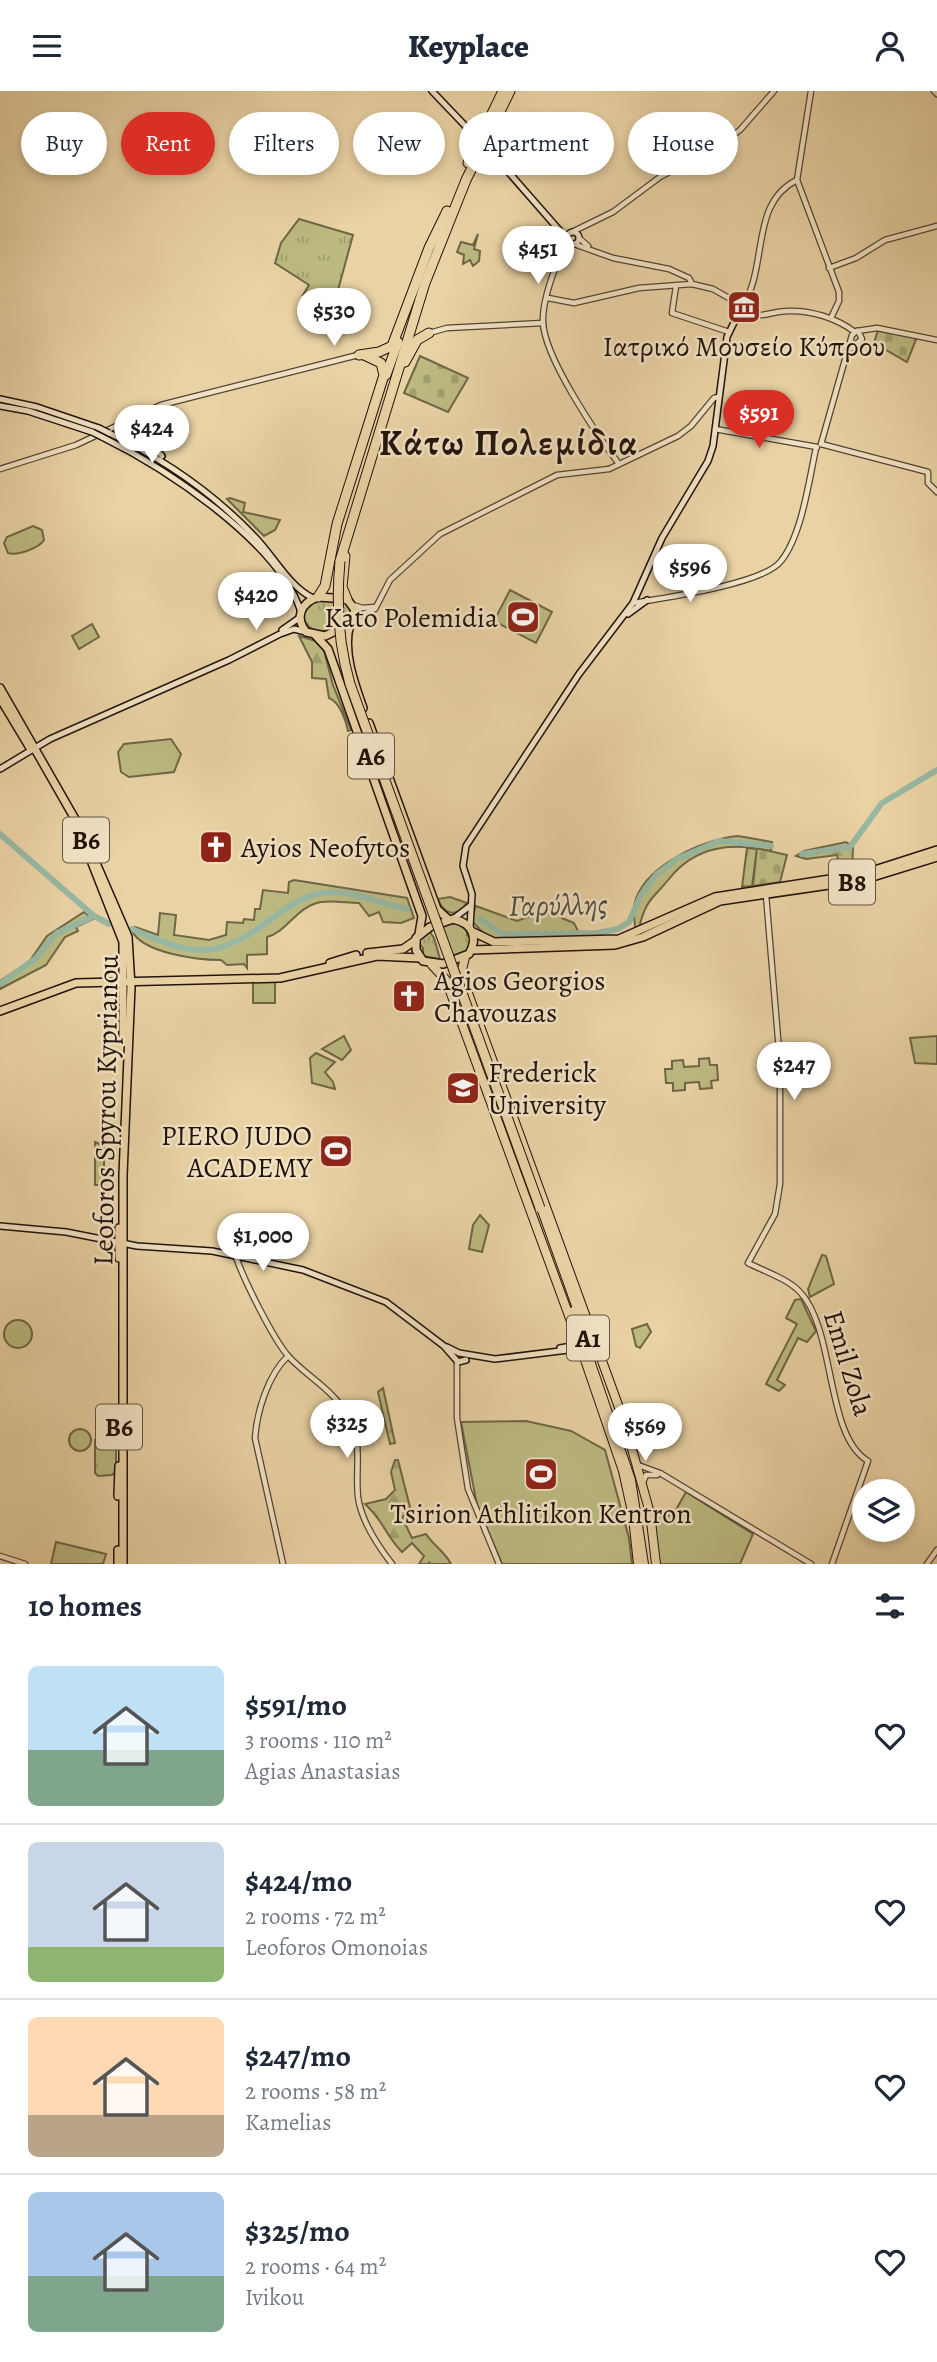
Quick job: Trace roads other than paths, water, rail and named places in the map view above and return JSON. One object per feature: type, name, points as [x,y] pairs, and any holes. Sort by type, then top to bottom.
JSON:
[{"type":"highway","name":"A6","points":[[337,561],[425,283],[464,179],[503,91]]},
{"type":"highway","name":"A6","points":[[510,91],[443,220],[404,330],[337,561],[337,616],[342,659],[531,1199]]},
{"type":"highway","points":[[359,355],[386,350],[392,346],[443,220]]},
{"type":"highway","points":[[350,602],[342,587],[349,538],[405,362],[425,283]]},
{"type":"highway","points":[[379,393],[404,330]]},
{"type":"highway","points":[[405,362],[417,340],[429,333]]},
{"type":"highway","points":[[315,598],[325,586],[337,524],[384,375],[381,363],[359,355]]},
{"type":"highway","name":"A6","points":[[442,946],[540,1208]]},
{"type":"highway","points":[[469,954],[461,974],[643,1484],[653,1527],[656,1564]]},
{"type":"highway","points":[[432,965],[446,980],[583,1354],[622,1471],[632,1512]]},
{"type":"highway","points":[[504,1143],[531,1199]]},
{"type":"highway","points":[[526,1151],[540,1208]]},
{"type":"highway","name":"A1","points":[[531,1199],[622,1450],[638,1513],[647,1564]]},
{"type":"highway","name":"A1","points":[[540,1208],[636,1467],[647,1564]]},
{"type":"highway","points":[[622,1450],[638,1564]]},
{"type":"highway","points":[[636,1467],[653,1527]]},
{"type":"main road","points":[[432,91],[571,239],[579,237]]},
{"type":"main road","points":[[628,614],[662,538],[708,461],[729,332],[741,308]]},
{"type":"main road","points":[[0,399],[47,410],[99,428],[177,470]]},
{"type":"main road","points":[[0,406],[28,411],[92,432],[174,477],[223,515],[279,575],[306,632]]},
{"type":"main road","points":[[153,445],[177,470],[233,515],[301,591],[315,598],[350,602],[352,621],[346,638],[348,655],[362,703],[437,909],[451,920]]},
{"type":"main road","points":[[212,666],[282,630],[315,598]]},
{"type":"main road","points":[[613,631],[628,614],[648,600]]},
{"type":"main road","points":[[469,954],[472,894],[463,866],[466,846],[579,674],[633,603]]},
{"type":"main road","points":[[316,636],[352,621]]},
{"type":"main road","points":[[0,769],[33,748],[286,631],[297,629],[316,636],[328,649],[422,916],[418,937],[419,958]]},
{"type":"main road","name":"Leoforos Spyrou Kyprianou","points":[[0,688],[81,837],[123,942],[128,979],[121,1244],[121,1564]]},
{"type":"main road","name":"Leoforos Spyrou Kyprianou","points":[[0,698],[33,748]]},
{"type":"main road","name":"B8","points":[[451,920],[494,942],[619,939],[709,898],[862,874],[936,855]]},
{"type":"main road","name":"B8","points":[[432,965],[469,954],[615,945],[643,937],[711,904],[766,890]]},
{"type":"main road","points":[[0,1009],[68,981],[279,973],[312,968],[362,954],[402,949],[418,937],[451,920],[471,904]]},
{"type":"main road","points":[[0,1009],[67,984],[128,979],[280,978],[368,957],[419,958],[432,965]]},
{"type":"main road","points":[[0,1226],[66,1232],[121,1244],[195,1249],[271,1261],[386,1302],[461,1358],[576,1349],[583,1354]]},
{"type":"main road","points":[[547,1352],[571,1346],[576,1339]]},
{"type":"street","points":[[618,464],[577,401],[543,323],[562,256],[571,239],[589,224],[613,212],[660,177],[717,147],[740,130],[774,91]]},
{"type":"street","points":[[811,91],[797,180],[839,296],[831,318]]},
{"type":"street","points":[[741,308],[756,281],[759,245],[771,207],[786,185],[797,180]]},
{"type":"street","points":[[589,224],[579,237],[592,249]]},
{"type":"street","points":[[829,268],[856,258],[885,240],[937,226]]},
{"type":"street","points":[[571,239],[613,258],[669,269],[685,283]]},
{"type":"street","points":[[685,283],[672,313],[729,332]]},
{"type":"street","points":[[548,298],[574,303],[626,290],[685,283],[713,289],[758,316],[785,311],[831,318],[857,334],[859,341],[849,350]]},
{"type":"street","points":[[429,333],[447,328],[543,323]]},
{"type":"street","points":[[633,603],[746,580],[775,568],[788,549],[816,448],[821,444],[849,350],[857,334],[866,329],[877,328],[937,340]]},
{"type":"street","points":[[0,469],[76,445],[131,417],[173,401],[359,355]]},
{"type":"street","points":[[352,621],[372,612],[390,580],[440,534],[557,475],[601,471],[684,433],[714,398],[719,397]]},
{"type":"street","points":[[715,429],[816,448]]},
{"type":"street","points":[[821,444],[928,472],[928,483],[937,492]]},
{"type":"street","points":[[638,591],[648,600]]},
{"type":"street","points":[[350,602],[370,609],[378,604]]},
{"type":"street","name":"Emil Zola","points":[[766,890],[780,1062],[780,1184],[775,1214],[748,1263],[794,1287],[808,1304],[825,1347],[832,1397],[859,1455],[868,1461],[832,1563]]},
{"type":"street","points":[[236,1257],[249,1289],[288,1356],[333,1392],[351,1421],[360,1455],[359,1502],[378,1547],[392,1564]]},
{"type":"street","points":[[283,1564],[255,1439],[260,1412],[275,1371],[288,1356]]},
{"type":"street","points":[[461,1358],[457,1418],[468,1489],[499,1564]]},
{"type":"street","points":[[636,1467],[665,1477],[808,1562],[818,1564]]},
{"type":"street","points":[[643,1484],[646,1475],[665,1477]]},
{"type":"street","points":[[927,1564],[937,1550]]},
{"type":"street","points":[[0,1556],[25,1564]]},
{"type":"waterway","name":"Γαρύλλης","points":[[802,854],[850,847],[882,803],[937,770]]},
{"type":"waterway","name":"Γαρύλλης","points":[[0,834],[94,916]]},
{"type":"waterway","name":"Γαρύλλης","points":[[480,919],[502,934],[597,933],[618,929],[629,922],[641,895],[656,875],[677,859],[719,841],[771,846]]},
{"type":"waterway","name":"Γαρύλλης","points":[[132,929],[172,945],[203,950],[234,943],[293,904],[317,894],[351,894],[407,909]]},
{"type":"waterway","name":"Γαρύλλης","points":[[0,984],[35,959],[57,933],[94,916],[109,924]]},
{"type":"place","name":"Ιατρικό Μουσείο Κύπρου","points":[[744,307]]},
{"type":"place","name":"Kato Polemidia","points":[[523,617]]},
{"type":"place","name":"Ayios Neofytos","points":[[216,847]]},
{"type":"place","name":"Agios Georgios Chavouzas","points":[[409,996]]},
{"type":"place","name":"Frederick University","points":[[463,1088]]},
{"type":"place","name":"PIERO JUDO ACADEMY","points":[[336,1151]]},
{"type":"place","name":"Tsirion Athlitikon Kentron","points":[[541,1474]]},
{"type":"district","name":"Κάτω Πολεμίδια","points":[[509,443]]}]
